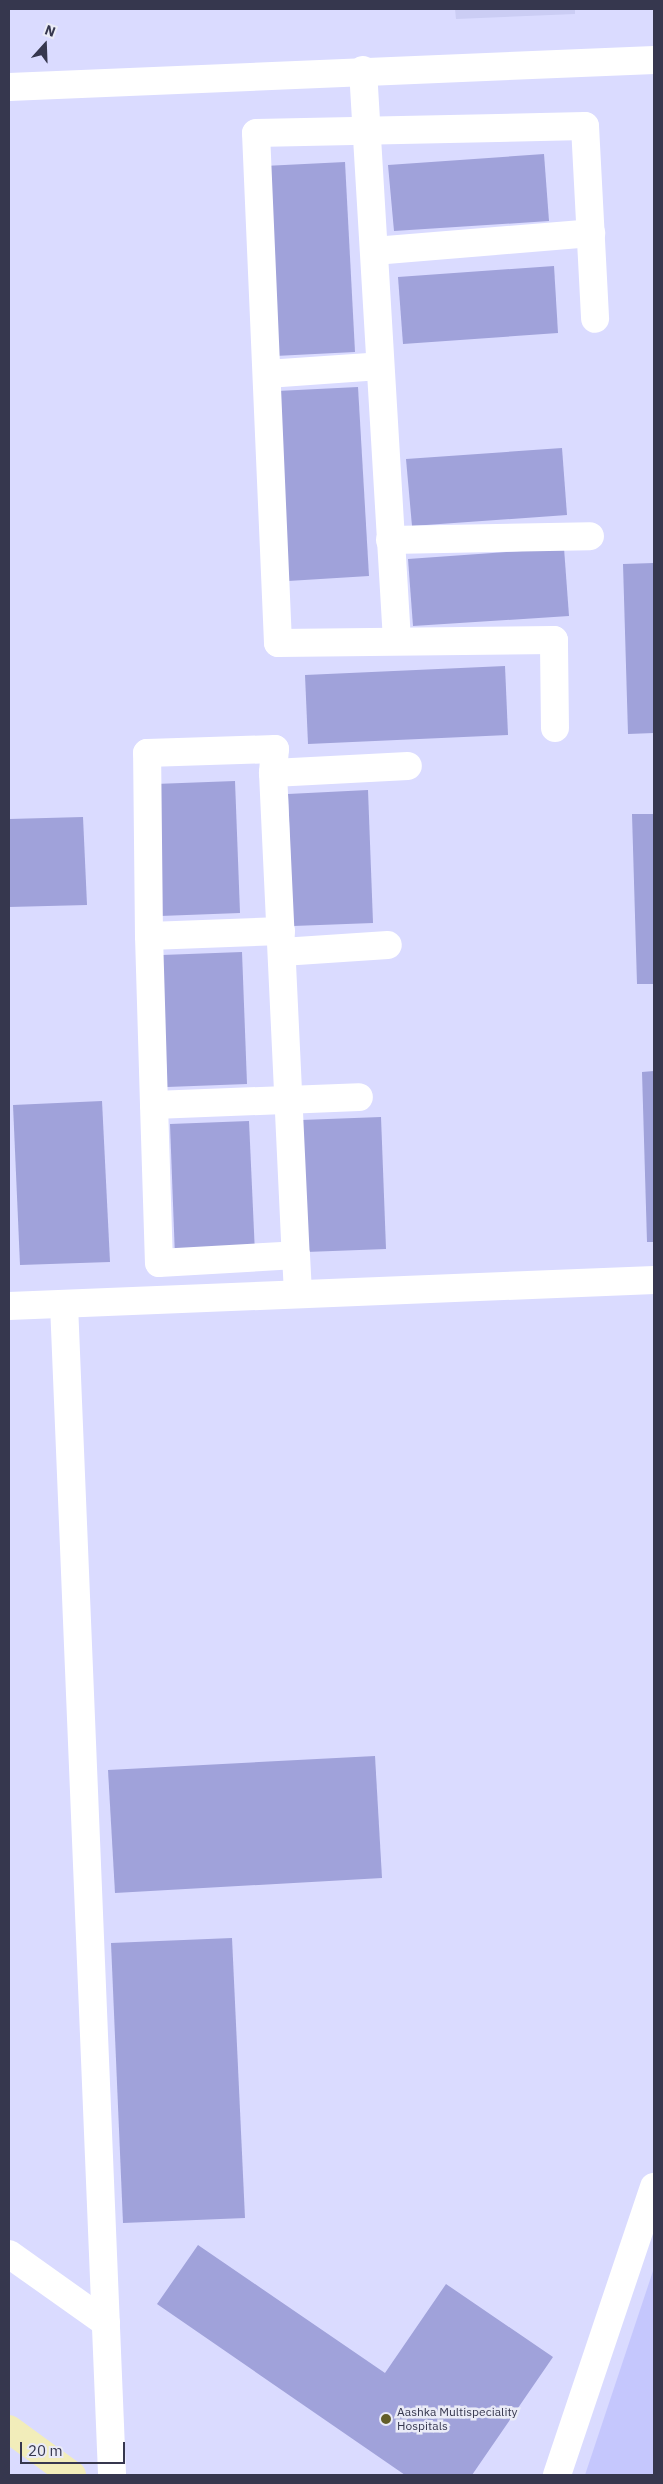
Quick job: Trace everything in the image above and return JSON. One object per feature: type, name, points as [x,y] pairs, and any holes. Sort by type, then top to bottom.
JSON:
[{"type":"main road","points":[[9,2429],[72,2475]]},
{"type":"street","points":[[9,87],[363,70],[654,60]]},
{"type":"street","points":[[363,70],[397,641]]},
{"type":"street","points":[[554,728],[554,640],[278,643],[256,133],[367,133],[585,126],[595,320]]},
{"type":"street","points":[[374,251],[591,234]]},
{"type":"street","points":[[267,374],[380,366]]},
{"type":"street","points":[[390,540],[590,536]]},
{"type":"street","points":[[296,1255],[159,1263],[149,936],[147,753],[275,749],[273,773],[298,1294]]},
{"type":"street","points":[[273,773],[408,766]]},
{"type":"street","points":[[149,936],[388,945]]},
{"type":"street","points":[[154,1105],[289,1098],[359,1097]]},
{"type":"street","points":[[9,1306],[654,1280]]},
{"type":"street","points":[[64,1304],[112,2475]]},
{"type":"street","points":[[558,2475],[654,2187]]},
{"type":"street","points":[[9,2254],[106,2323]]},
{"type":"shaded area","points":[[455,9],[575,9],[575,14],[456,19]]},
{"type":"shaded area","points":[[654,2268],[654,2475],[585,2475]]},
{"type":"building","points":[[544,154],[549,221],[394,231],[388,165]]},
{"type":"building","points":[[345,162],[355,352],[275,356],[264,166]]},
{"type":"building","points":[[554,266],[558,333],[403,344],[398,277]]},
{"type":"building","points":[[358,387],[369,576],[288,581],[277,391]]},
{"type":"building","points":[[562,448],[567,515],[412,526],[406,459]]},
{"type":"building","points":[[564,548],[569,616],[413,626],[408,559]]},
{"type":"building","points":[[654,563],[654,733],[628,734],[623,564]]},
{"type":"building","points":[[505,666],[508,735],[308,744],[305,675]]},
{"type":"building","points":[[235,781],[240,913],[160,916],[155,784]]},
{"type":"building","points":[[368,790],[373,923],[293,926],[288,794]]},
{"type":"building","points":[[632,814],[654,814],[654,984],[637,984]]},
{"type":"building","points":[[83,817],[87,905],[9,907],[9,819]]},
{"type":"building","points":[[242,952],[247,1084],[167,1087],[162,955]]},
{"type":"building","points":[[654,1071],[654,1242],[647,1242],[642,1072]]},
{"type":"building","points":[[102,1101],[110,1262],[20,1265],[13,1105]]},
{"type":"building","points":[[381,1117],[386,1249],[306,1252],[301,1120]]},
{"type":"building","points":[[249,1121],[255,1254],[175,1257],[170,1124]]},
{"type":"building","points":[[375,1756],[382,1878],[115,1893],[108,1770]]},
{"type":"building","points":[[232,1938],[245,2218],[123,2223],[111,1943]]},
{"type":"building","points":[[198,2245],[385,2373],[446,2284],[553,2357],[472,2475],[405,2475],[157,2304]]},
{"type":"place","name":"Aashka Multispeciality Hospitals","points":[[386,2419]]}]
